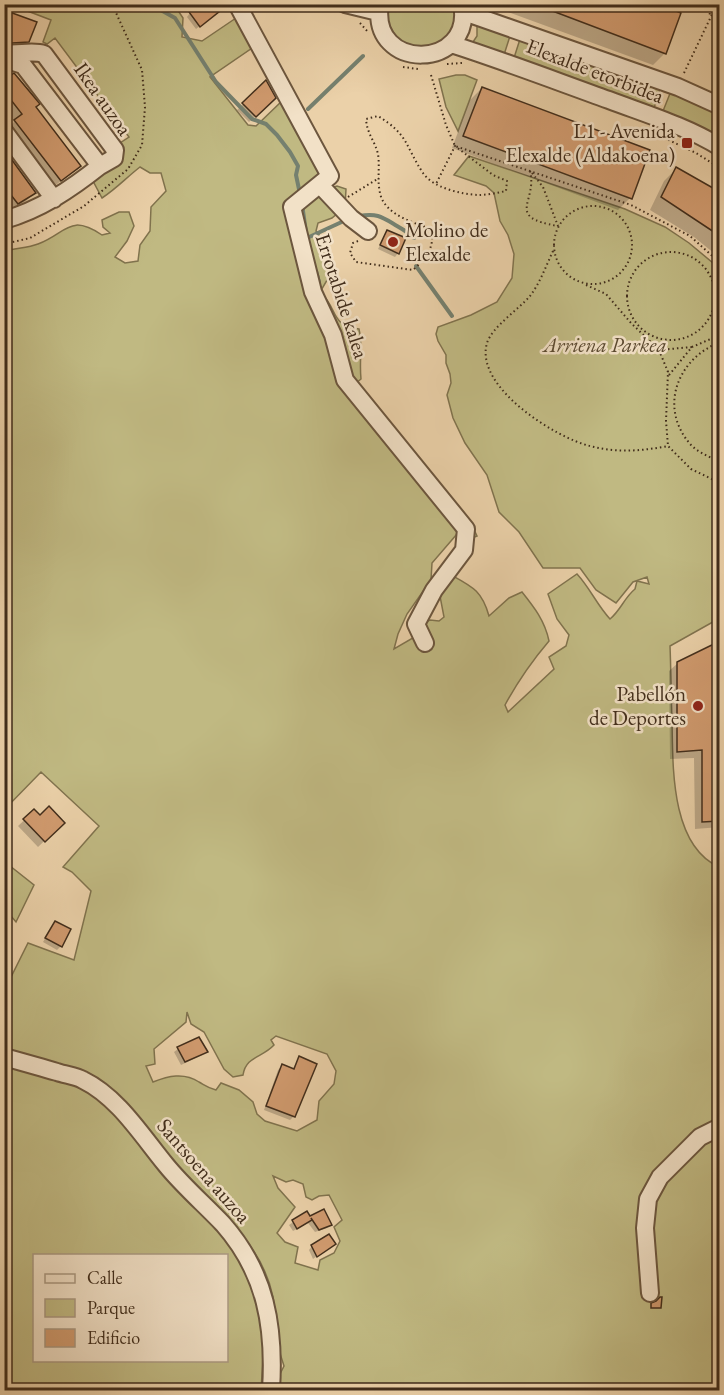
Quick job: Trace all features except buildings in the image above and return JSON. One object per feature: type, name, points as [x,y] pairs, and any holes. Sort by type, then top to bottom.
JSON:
[{"type":"street","points":[[237,4],[330,177],[320,185],[351,218],[368,231]]},
{"type":"street","points":[[344,9],[379,8],[381,27],[387,39],[398,49],[411,55],[426,56],[440,52],[459,34],[463,23],[463,8]]},
{"type":"street","name":"Elexalde etorbidea","points":[[463,8],[678,87],[720,105]]},
{"type":"street","name":"Elexalde etorbidea","points":[[451,44],[490,56],[662,120],[702,136],[720,147]]},
{"type":"street","name":"Ikea auzoa","points":[[4,52],[15,55],[37,52],[44,54],[115,150],[114,158],[100,166],[23,65],[4,59]]},
{"type":"street","points":[[4,131],[54,198]]},
{"type":"street","points":[[4,220],[26,214],[54,198],[100,166]]},
{"type":"street","name":"Errotabide kalea","points":[[320,185],[292,207],[313,292],[333,335],[345,380],[466,530],[464,550],[434,590],[416,624],[425,643]]},
{"type":"street","name":"Santsoena auzoa","points":[[4,1057],[83,1080],[102,1092],[119,1108],[175,1176],[223,1225],[254,1270],[263,1292],[269,1326],[271,1390]]},
{"type":"street","points":[[650,1293],[645,1228],[648,1199],[660,1177],[700,1137],[720,1127]]},
{"type":"path","points":[[317,4],[344,9]]},
{"type":"path","points":[[709,4],[710,20]]},
{"type":"path","points":[[678,87],[717,4]]},
{"type":"path","points":[[358,21],[371,37]]},
{"type":"path","points":[[440,66],[450,63],[470,65]]},
{"type":"path","points":[[397,64],[418,70]]},
{"type":"path","points":[[368,231],[372,234],[372,238],[353,243],[350,254],[356,262],[413,270],[424,260],[433,243],[432,229],[412,222],[386,207],[380,192],[377,151],[367,131],[366,118],[378,116],[394,126],[407,141],[424,176],[436,184],[460,192],[480,195],[506,191],[507,180],[493,175],[455,146],[446,125],[431,75]]},
{"type":"path","points":[[648,130],[696,153],[720,168]]},
{"type":"path","points":[[455,146],[631,205],[690,236],[720,263]]},
{"type":"path","points":[[436,184],[455,146]]},
{"type":"path","points":[[530,170],[543,187],[558,226]]},
{"type":"path","points":[[530,170],[533,183],[526,208],[538,223],[558,226]]},
{"type":"path","points":[[337,204],[379,178]]},
{"type":"path","points":[[573,279],[585,284],[598,284],[611,280],[622,272],[629,260],[632,247],[631,234],[625,222],[616,213],[597,206],[578,209],[566,216],[558,226],[553,251],[532,293],[495,330],[487,343],[486,359],[491,373],[501,388],[520,407],[541,424],[565,437],[612,451],[633,451],[668,446]]},
{"type":"path","points":[[553,251],[559,265],[573,279],[606,294],[659,350],[668,375],[666,421],[668,446],[691,469],[720,483]]},
{"type":"path","points":[[675,251],[700,262],[709,272],[714,284],[713,309],[703,326],[693,334],[682,339],[671,340],[653,337],[640,328],[632,318],[627,305],[628,285],[637,267],[647,258],[675,251]]},
{"type":"path","points":[[659,350],[692,347],[720,335]]},
{"type":"path","points":[[720,342],[706,347],[693,357],[676,386],[674,402],[683,434],[693,447],[720,462]]},
{"type":"path","points":[[668,375],[692,347]]},
{"type":"green space","name":"Arriena Parkea","points":[[144,4],[145,6],[175,6],[183,18],[182,37],[202,41],[239,16],[255,46],[210,77],[248,125],[256,126],[282,101],[321,170],[324,190],[337,186],[346,189],[345,207],[332,218],[318,223],[316,231],[319,234],[320,253],[330,254],[333,270],[320,292],[326,298],[338,320],[349,327],[359,329],[361,379],[355,384],[461,509],[477,536],[467,540],[457,534],[432,563],[431,580],[407,614],[394,649],[418,635],[421,624],[430,620],[439,621],[444,617],[439,591],[451,575],[480,595],[489,616],[509,598],[522,592],[542,621],[549,641],[510,696],[505,705],[508,712],[554,669],[549,657],[566,646],[569,635],[557,619],[548,594],[577,574],[610,619],[635,589],[637,581],[649,584],[647,577],[633,582],[616,603],[596,590],[580,568],[543,568],[519,532],[499,512],[487,475],[465,443],[453,418],[447,395],[451,383],[450,374],[446,355],[436,334],[438,327],[471,315],[497,302],[512,278],[514,254],[508,235],[500,221],[494,193],[486,186],[454,175],[469,156],[625,209],[665,227],[719,268],[720,618],[670,646],[674,780],[678,802],[683,823],[691,841],[703,856],[719,867],[719,1121],[691,1133],[683,1144],[695,1149],[719,1135],[719,1390],[275,1390],[276,1382],[284,1366],[278,1340],[273,1297],[262,1265],[244,1237],[198,1187],[187,1182],[130,1109],[5,1051],[5,975],[11,977],[28,943],[74,960],[91,891],[72,872],[63,867],[99,826],[41,772],[5,809],[5,251],[38,244],[75,225],[91,229],[102,235],[110,233],[103,227],[102,220],[119,212],[129,212],[134,226],[127,241],[115,257],[125,263],[138,261],[140,245],[150,231],[151,207],[166,191],[161,173],[150,173],[140,167],[102,198],[93,181],[120,143],[129,137],[55,38],[47,44],[43,42],[51,20],[17,7],[18,5]],"holes":[[[187,1012],[191,1024],[204,1032],[224,1069],[233,1077],[243,1075],[247,1064],[274,1045],[271,1040],[276,1036],[327,1054],[336,1071],[334,1084],[319,1101],[317,1120],[297,1131],[265,1121],[257,1114],[253,1102],[239,1090],[221,1083],[216,1090],[182,1076],[153,1082],[146,1066],[155,1064],[154,1049],[186,1022]],[[273,1176],[286,1182],[293,1180],[303,1184],[306,1197],[312,1200],[319,1196],[329,1195],[342,1220],[334,1227],[340,1241],[334,1253],[320,1260],[318,1270],[295,1263],[298,1247],[285,1242],[277,1233],[295,1207],[278,1188]]]},
{"type":"green space","points":[[388,5],[458,5],[458,26],[433,50],[399,42],[387,21]]},
{"type":"green space","points":[[477,25],[510,36],[503,58],[471,45],[477,36]]},
{"type":"green space","points":[[521,36],[661,87],[653,111],[513,61]]},
{"type":"green space","points":[[465,75],[477,80],[458,131],[446,107],[439,79]]},
{"type":"green space","points":[[671,91],[719,113],[719,143],[661,116]]},
{"type":"green space","points":[[5,862],[34,885],[16,922],[5,909]]},
{"type":"green space","points":[[4,1064],[70,1083],[100,1100],[119,1118],[226,1239],[247,1270],[259,1299],[263,1338],[261,1390],[5,1390]]},
{"type":"waterway","points":[[150,4],[175,18],[216,82],[252,119],[266,124],[277,135],[298,166],[296,175],[300,194]]},
{"type":"waterway","points":[[308,109],[363,56]]},
{"type":"waterway","points":[[302,204],[306,232]]},
{"type":"waterway","points":[[359,216],[380,216],[414,238]]},
{"type":"waterway","points":[[307,238],[346,220]]},
{"type":"waterway","points":[[416,266],[452,316]]},
{"type":"waterway","points":[[316,271],[319,282]]},
{"type":"place","name":"L1 - Avenida Elexalde (Aldakoena)","points":[[687,143]]},
{"type":"place","name":"Molino de Elexalde","points":[[393,242]]},
{"type":"place","name":"Pabellón de Deportes","points":[[698,706]]}]
